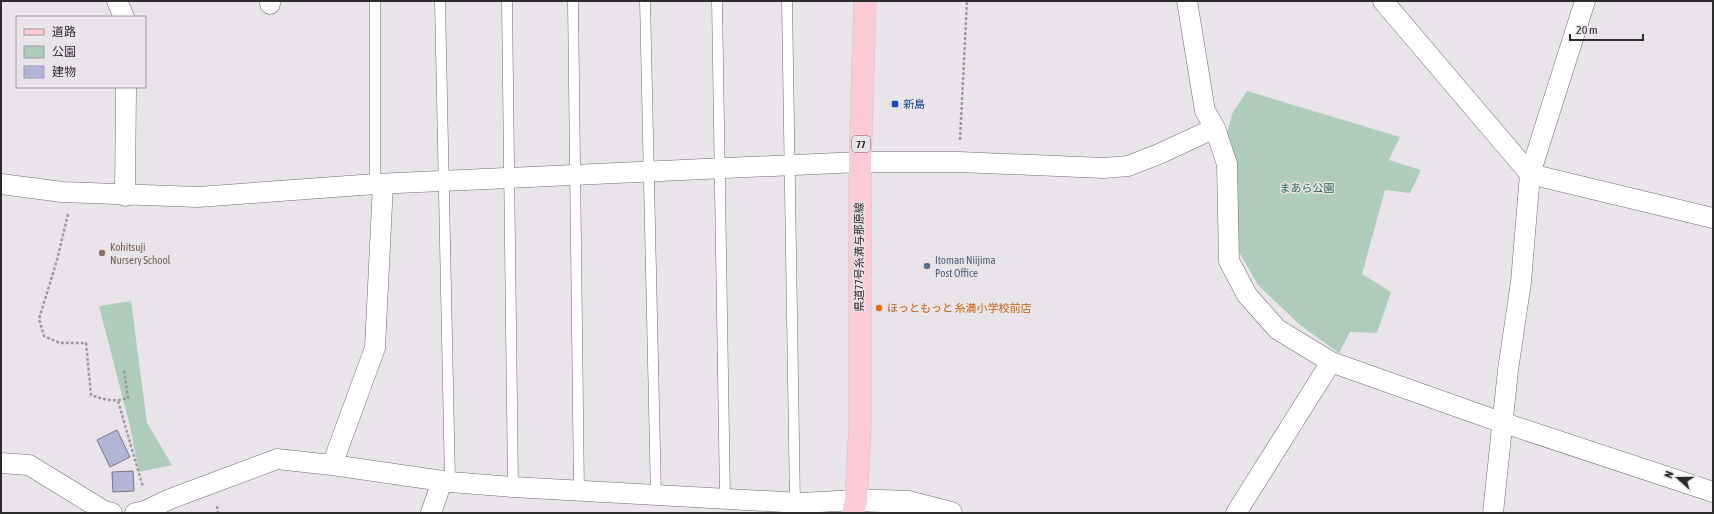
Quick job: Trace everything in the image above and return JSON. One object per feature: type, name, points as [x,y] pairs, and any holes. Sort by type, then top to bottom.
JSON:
[{"type":"main road","name":"県道77号糸満与那原線","points":[[854,507],[860,428],[860,162],[865,1]]},
{"type":"street","points":[[118,1],[124,16]]},
{"type":"street","points":[[1187,1],[1205,111],[1215,128],[1227,164],[1229,261],[1255,306],[1277,329],[1331,362],[1713,492]]},
{"type":"street","points":[[1383,1],[1530,174],[1713,218]]},
{"type":"street","points":[[1493,513],[1504,422],[1508,370],[1521,282],[1530,174],[1585,1]]},
{"type":"street","points":[[125,196],[126,88]]},
{"type":"street","points":[[1,184],[125,196],[198,197],[379,184],[860,162],[959,162],[1091,167],[1128,166],[1159,154],[1215,128]]},
{"type":"street","points":[[332,465],[375,348],[379,184]]},
{"type":"street","points":[[1236,513],[1331,362]]},
{"type":"street","points":[[142,511],[277,459],[446,481],[513,487],[854,507],[908,502],[951,513]]},
{"type":"street","points":[[1,463],[29,465],[104,511],[112,513]]},
{"type":"street","points":[[431,513],[446,481]]},
{"type":"lane","points":[[375,1],[379,184]]},
{"type":"lane","points":[[440,1],[446,481]]},
{"type":"lane","points":[[507,1],[513,487]]},
{"type":"lane","points":[[573,1],[579,491]]},
{"type":"lane","points":[[645,1],[656,496]]},
{"type":"lane","points":[[717,1],[725,499]]},
{"type":"lane","points":[[788,1],[795,503]]},
{"type":"path","points":[[959,162],[967,1]]},
{"type":"path","points":[[73,192],[57,260],[39,319],[44,336],[60,343],[86,343],[91,395],[101,399],[118,401],[128,398],[124,370]]},
{"type":"path","points":[[118,401],[142,511]]},
{"type":"green space","name":"まあら公園","points":[[1247,91],[1400,137],[1389,160],[1421,170],[1410,193],[1385,190],[1362,274],[1391,292],[1377,333],[1350,332],[1339,353],[1300,325],[1258,285],[1234,243],[1225,139],[1233,112]]},
{"type":"green space","points":[[131,301],[147,423],[172,465],[139,472],[130,426],[99,306]]},
{"type":"building","points":[[117,430],[130,457],[110,467],[97,440]]},
{"type":"building","points":[[133,471],[134,491],[113,492],[112,472]]},
{"type":"place","name":"新島","points":[[895,104]]},
{"type":"place","name":"Kohitsuji Nursery School","points":[[102,253]]},
{"type":"place","name":"Itoman Niijima Post Office","points":[[927,266]]},
{"type":"place","name":"ほっともっと 糸満小学校前店","points":[[879,308]]}]
